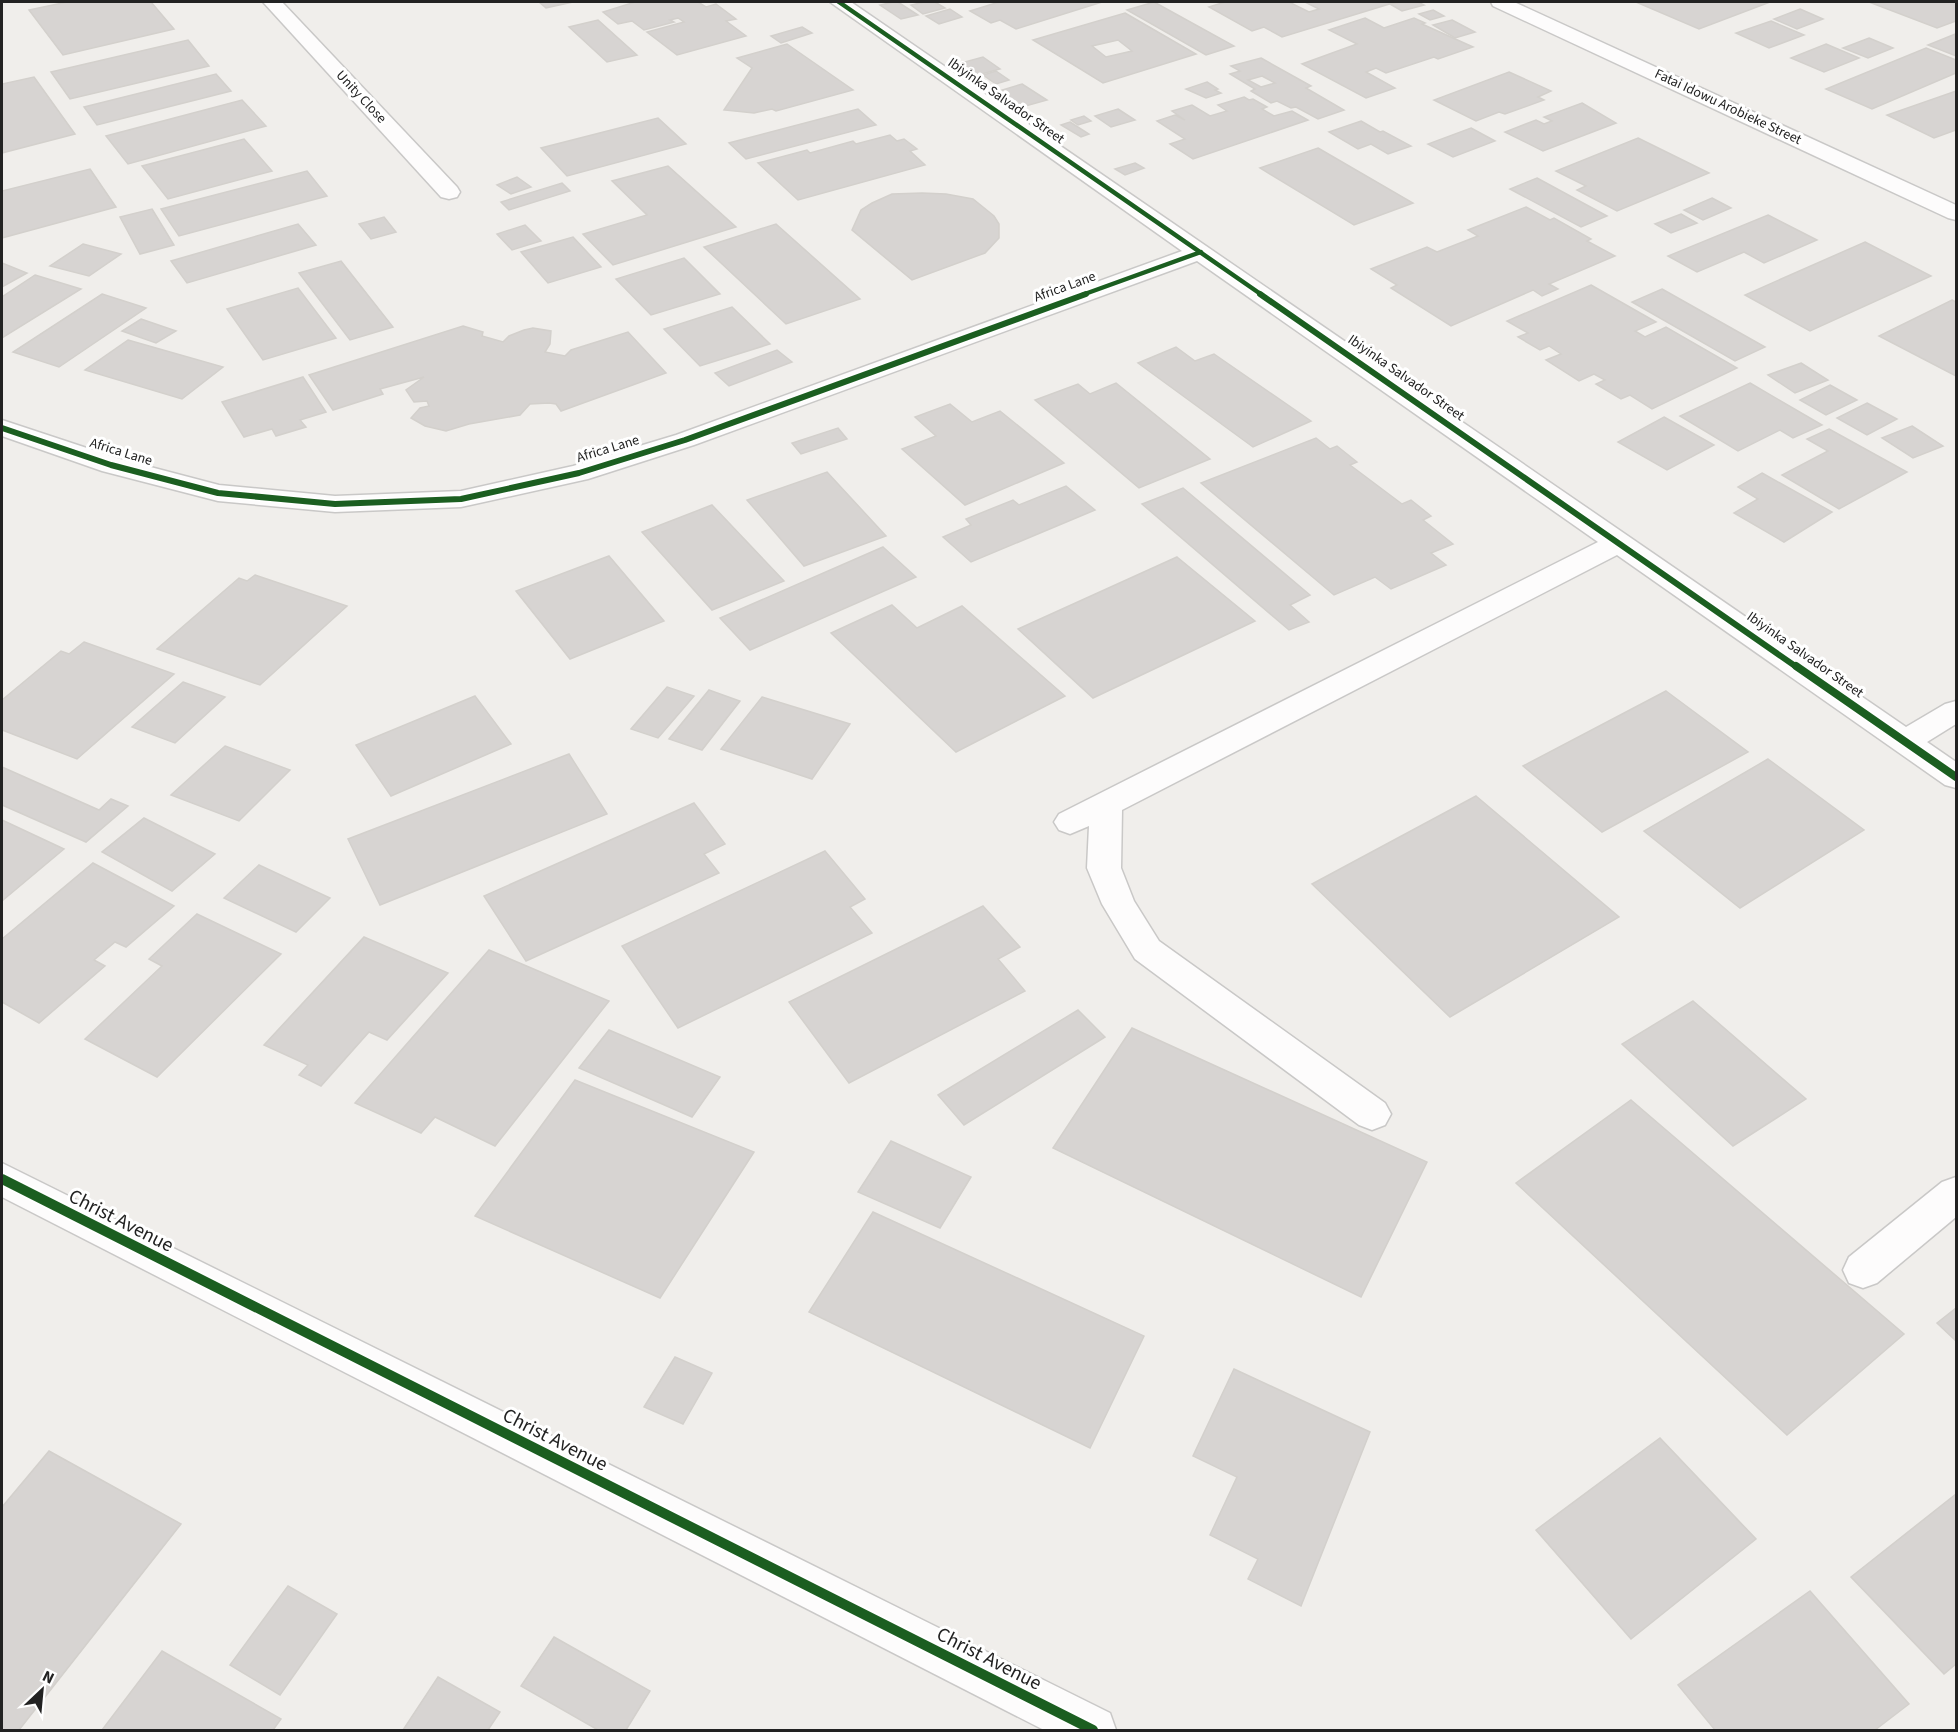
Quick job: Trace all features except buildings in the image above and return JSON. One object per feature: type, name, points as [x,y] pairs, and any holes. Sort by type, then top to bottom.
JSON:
[{"type":"street","name":"Unity Close","points":[[272,2],[449,192]]},
{"type":"street","name":"Ibiyinka Salvador Street","points":[[839,2],[1956,777]]},
{"type":"street","name":"Fatai Idowu Arobieke Street","points":[[1500,2],[1956,213]]},
{"type":"street","name":"Africa Lane","points":[[2,428],[111,465],[218,493],[335,504],[461,498],[579,473],[685,440],[1201,252]]},
{"type":"street","points":[[1070,822],[1619,543]]},
{"type":"street","points":[[1905,741],[1956,711]]},
{"type":"street","points":[[1106,804],[1104,868],[1119,904],[1147,950],[1372,1114]]},
{"type":"street","name":"Christ Avenue","points":[[2,1179],[1093,1731]]},
{"type":"street","points":[[1863,1270],[1956,1194]]},
{"type":"cycle path","points":[[839,2],[1956,777]]},
{"type":"cycle path","points":[[2,428],[111,465],[218,493],[335,504],[461,499],[579,473],[685,440],[1201,252]]},
{"type":"cycle path","points":[[2,1179],[1093,1730]]}]
